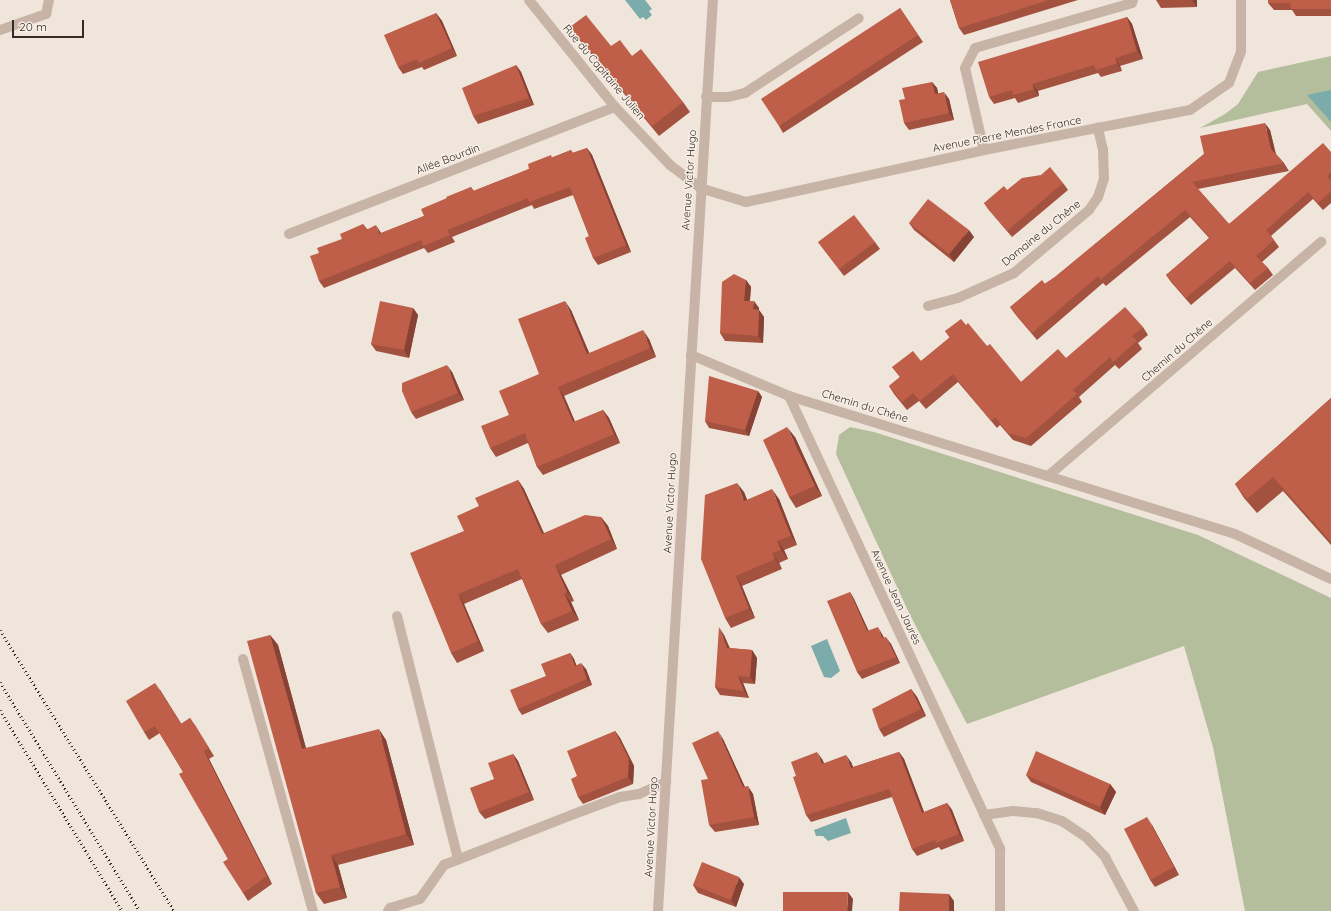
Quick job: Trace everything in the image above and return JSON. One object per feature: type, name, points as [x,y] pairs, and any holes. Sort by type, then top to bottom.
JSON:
[{"type":"street","points":[[0,30],[46,14],[49,0]]},
{"type":"street","name":"Rue du Capitaine Julien","points":[[529,0],[615,108],[670,165],[700,188]]},
{"type":"street","name":"Avenue Victor Hugo","points":[[658,911],[700,188],[713,0]]},
{"type":"street","points":[[984,150],[965,68],[975,48],[1132,3],[1133,0]]},
{"type":"street","name":"Avenue Pierre Mendes France","points":[[700,188],[746,202],[984,150],[1190,110],[1228,83],[1241,51],[1241,0]]},
{"type":"street","points":[[706,97],[728,97],[745,93],[859,18]]},
{"type":"street","name":"Allée Bourdin","points":[[289,234],[615,108]]},
{"type":"street","name":"Domaine du Chêne","points":[[928,306],[958,298],[1014,273],[1089,210],[1098,197],[1104,179],[1103,150],[1098,128]]},
{"type":"street","name":"Chemin du Chêne","points":[[1048,476],[1321,242]]},
{"type":"street","points":[[691,355],[788,396]]},
{"type":"street","name":"Chemin du Chêne","points":[[788,396],[1236,534],[1331,579]]},
{"type":"street","name":"Avenue Jean Jaurès","points":[[788,396],[1000,849],[1000,911]]},
{"type":"street","points":[[397,616],[458,858]]},
{"type":"street","points":[[243,659],[313,911]]},
{"type":"street","points":[[388,911],[390,908],[420,899],[444,865],[458,858],[666,782]]},
{"type":"street","points":[[984,815],[1012,811],[1037,813],[1062,821],[1086,837],[1105,857],[1134,911]]},
{"type":"green space","points":[[1331,56],[1331,131],[1307,104],[1200,128],[1225,114],[1238,104],[1258,72]]},
{"type":"green space","points":[[850,427],[874,432],[1198,535],[1331,598],[1331,911],[1245,911],[1213,747],[1184,646],[967,724],[909,613],[836,454],[839,435]]},
{"type":"water","points":[[625,0],[645,0],[652,9],[649,11],[652,15],[646,20],[643,17],[640,19]]},
{"type":"water","points":[[1331,90],[1331,122],[1307,95]]},
{"type":"water","points":[[827,639],[840,671],[831,678],[824,677],[811,646]]},
{"type":"water","points":[[846,818],[851,833],[828,841],[823,836],[816,836],[814,830]]},
{"type":"building","points":[[950,0],[1049,0],[959,28]]},
{"type":"building","points":[[1268,0],[1331,0],[1331,9],[1291,9],[1290,3],[1268,3]]},
{"type":"building","points":[[900,8],[918,35],[779,126],[761,99]]},
{"type":"building","points":[[436,13],[452,48],[419,63],[417,59],[398,67],[384,35]]},
{"type":"building","points":[[586,15],[611,46],[620,40],[632,56],[641,49],[683,102],[652,126],[570,27]]},
{"type":"building","points":[[1127,17],[1137,51],[1115,58],[1117,63],[1096,70],[1094,65],[1032,84],[1034,89],[1013,95],[1012,90],[989,97],[978,62]]},
{"type":"building","points":[[516,65],[529,98],[473,116],[462,88]]},
{"type":"building","points":[[932,82],[935,94],[944,92],[949,113],[904,123],[899,100],[905,99],[902,88]]},
{"type":"building","points":[[1265,123],[1271,149],[1284,163],[1192,182],[1229,224],[1323,143],[1331,152],[1331,172],[1327,176],[1331,181],[1331,191],[1318,203],[1308,192],[1266,230],[1274,240],[1256,256],[1268,268],[1250,283],[1230,261],[1186,298],[1166,275],[1210,238],[1185,210],[1101,279],[1098,276],[1032,333],[1010,307],[1042,280],[1045,284],[1055,277],[1204,154],[1200,136]]},
{"type":"building","points":[[587,148],[626,245],[593,258],[585,238],[589,236],[570,187],[529,202],[528,198],[447,230],[450,235],[423,246],[421,240],[319,281],[310,256],[319,253],[317,248],[342,239],[340,234],[363,224],[366,230],[376,225],[379,234],[424,216],[421,209],[447,198],[446,197],[471,187],[473,191],[529,169],[528,164],[551,155],[552,158],[571,150],[572,153]]},
{"type":"building","points":[[1050,167],[1063,183],[1007,231],[984,203],[1004,186],[1007,190],[1022,178],[1041,175]]},
{"type":"building","points":[[928,199],[969,230],[949,254],[909,223]]},
{"type":"building","points":[[854,215],[875,242],[839,269],[818,242]]},
{"type":"building","points":[[734,274],[746,280],[744,301],[754,301],[753,309],[759,310],[758,336],[720,333],[722,282]]},
{"type":"building","points":[[380,301],[413,308],[404,350],[371,344]]},
{"type":"building","points":[[565,301],[587,354],[643,330],[650,348],[558,387],[573,422],[603,410],[614,434],[537,467],[525,433],[490,448],[481,426],[509,415],[499,391],[539,374],[518,319]]},
{"type":"building","points":[[1125,307],[1143,327],[1132,336],[1137,341],[1113,362],[1110,357],[1073,390],[1077,394],[1026,438],[1008,433],[995,417],[991,421],[953,374],[920,401],[913,393],[902,402],[889,386],[900,377],[892,367],[913,351],[921,361],[950,337],[945,331],[961,319],[966,325],[968,323],[987,346],[990,344],[1021,382],[1058,349],[1066,358]]},
{"type":"building","points":[[447,365],[458,393],[411,412],[402,391],[402,383]]},
{"type":"building","points":[[709,376],[758,391],[745,430],[705,421]]},
{"type":"building","points":[[1331,398],[1331,542],[1273,477],[1247,499],[1235,484]]},
{"type":"building","points":[[787,427],[815,486],[789,497],[763,440]]},
{"type":"building","points":[[518,480],[542,534],[585,515],[601,517],[611,539],[555,565],[567,592],[564,593],[572,611],[541,624],[518,569],[458,594],[478,641],[451,653],[410,553],[464,531],[457,516],[479,506],[475,498]]},
{"type":"building","points":[[737,483],[744,501],[772,489],[791,536],[777,541],[781,550],[772,553],[775,559],[736,576],[749,608],[725,618],[701,559],[705,495]]},
{"type":"building","points":[[850,592],[867,631],[878,627],[882,638],[886,637],[896,657],[857,672],[827,601]]},
{"type":"building","points":[[719,627],[727,648],[752,650],[750,677],[738,676],[744,691],[715,687]]},
{"type":"building","points":[[270,635],[302,749],[379,729],[406,834],[331,855],[340,887],[316,893],[247,641]]},
{"type":"building","points":[[570,653],[575,666],[581,663],[587,679],[518,709],[510,690],[546,676],[541,664]]},
{"type":"building","points":[[155,683],[181,724],[190,718],[209,748],[204,751],[267,876],[243,893],[223,862],[228,859],[179,774],[183,772],[155,726],[144,732],[126,701]]},
{"type":"building","points":[[911,689],[921,709],[879,729],[872,709]]},
{"type":"building","points":[[615,731],[629,759],[628,777],[578,797],[571,779],[577,776],[567,751]]},
{"type":"building","points":[[718,731],[743,787],[748,786],[754,817],[709,825],[701,780],[708,779],[692,743]]},
{"type":"building","points":[[1036,751],[1110,784],[1100,807],[1026,775]]},
{"type":"building","points":[[817,752],[822,764],[846,755],[851,768],[899,752],[922,813],[947,803],[959,834],[936,843],[935,840],[912,849],[889,789],[806,815],[793,777],[796,776],[791,762]]},
{"type":"building","points":[[513,754],[529,792],[479,812],[470,788],[494,779],[488,763]]},
{"type":"building","points":[[1147,817],[1174,867],[1150,880],[1124,829]]},
{"type":"building","points":[[702,862],[739,877],[731,900],[693,885]]},
{"type":"building","points":[[783,892],[848,892],[847,911],[783,911]]},
{"type":"building","points":[[900,892],[949,894],[949,911],[899,911]]},
{"type":"railway","points":[[0,630],[174,911]]},
{"type":"railway","points":[[0,682],[140,911]]},
{"type":"railway","points":[[0,710],[122,911]]}]
